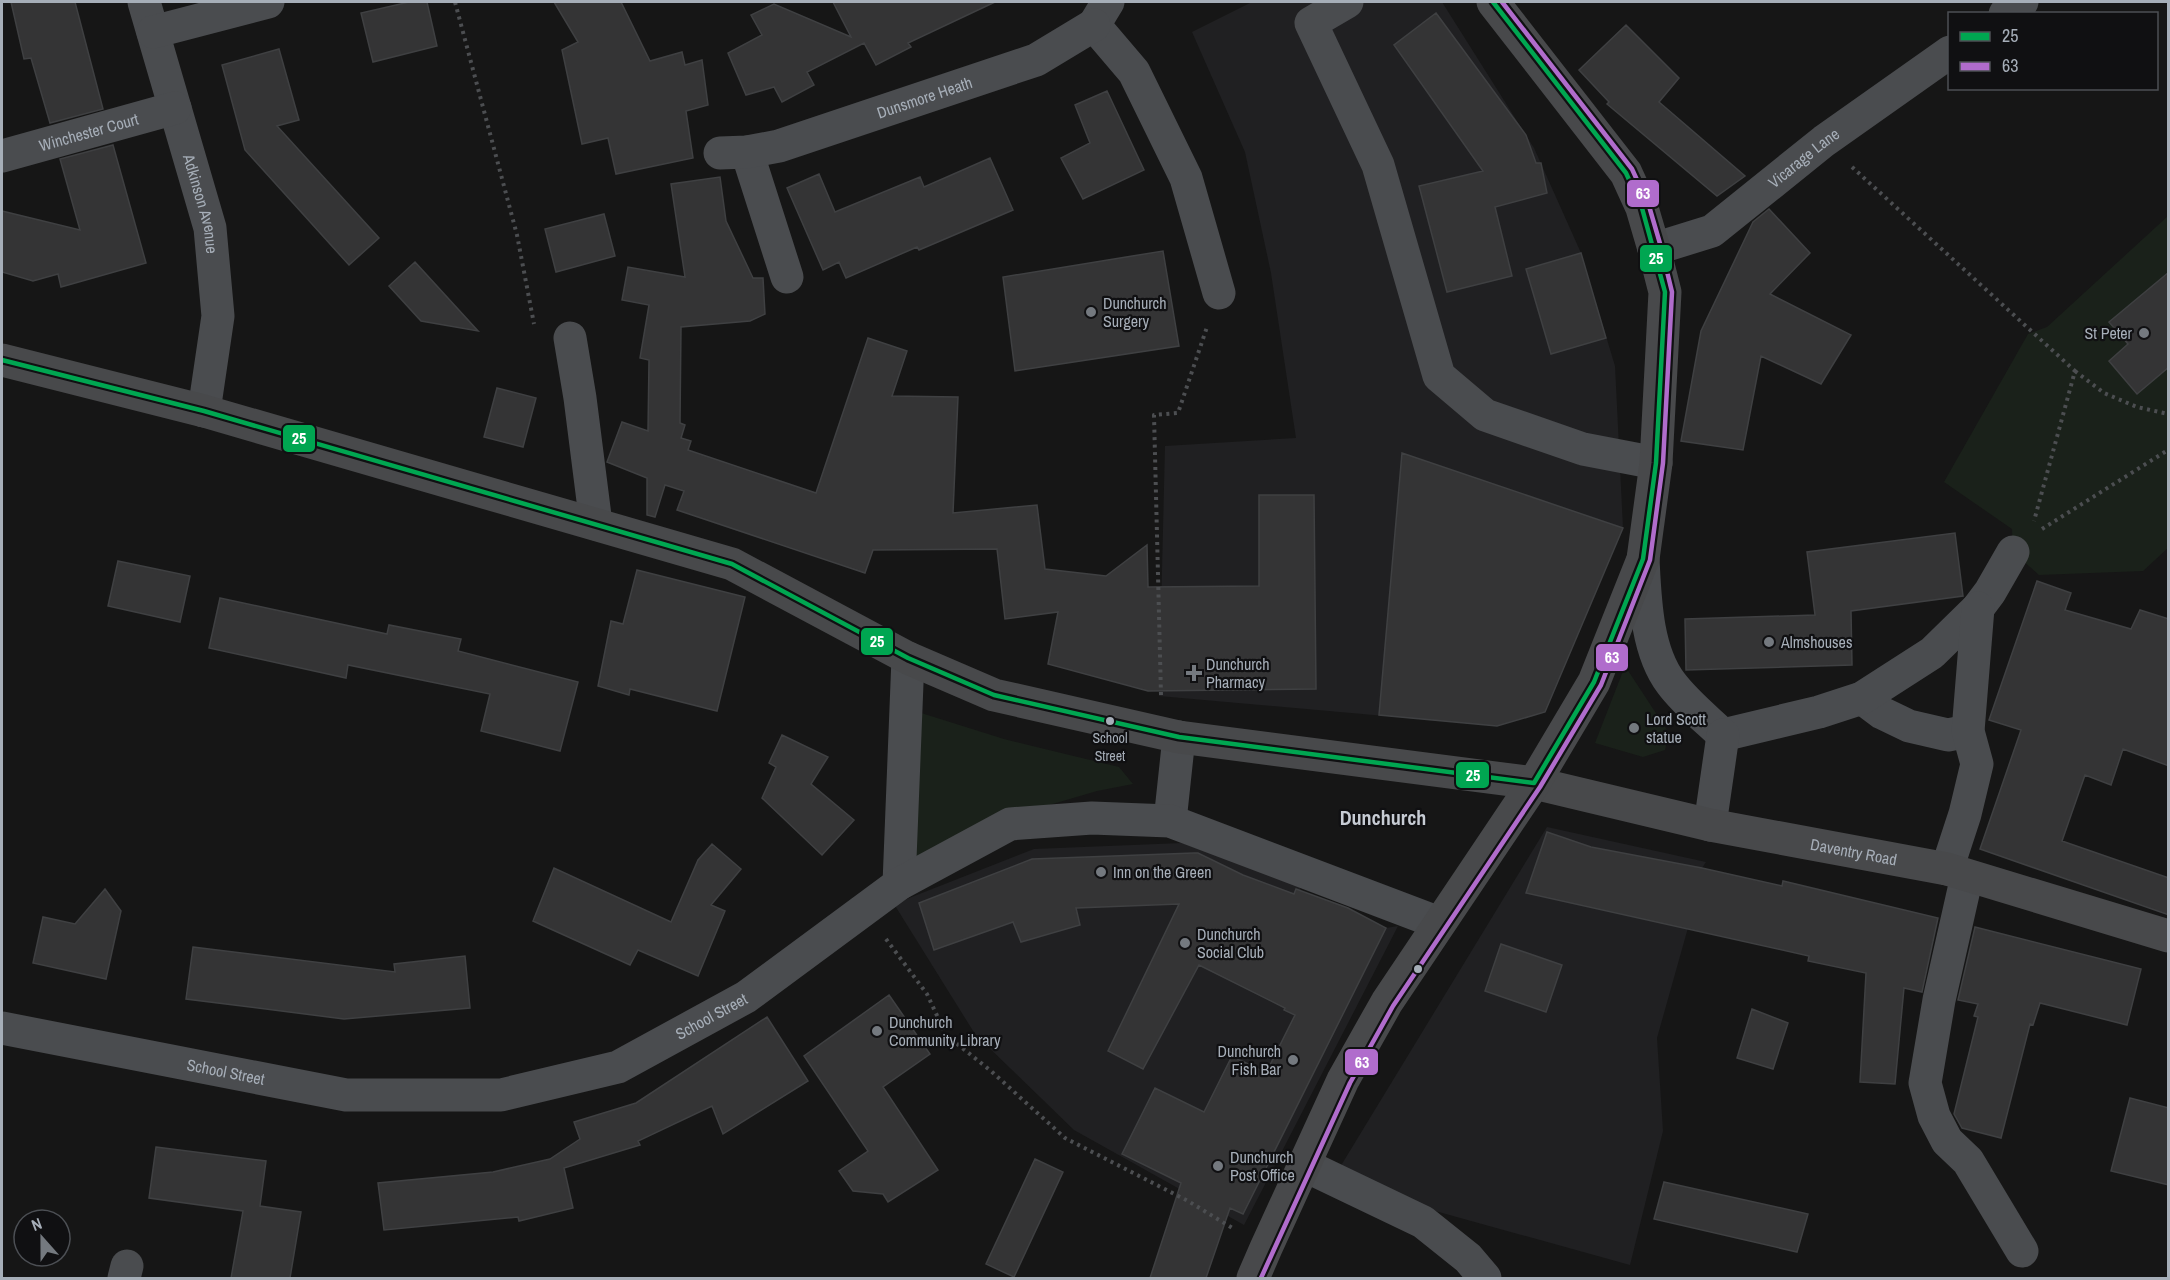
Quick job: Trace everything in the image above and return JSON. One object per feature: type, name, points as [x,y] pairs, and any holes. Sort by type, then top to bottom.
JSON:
[{"type":"main road","points":[[1253,1278],[1343,1080],[1387,1002],[1534,783],[1594,682],[1644,559],[1656,463],[1665,292],[1654,249],[1642,208],[1626,173],[1494,2]]},
{"type":"main road","name":"Daventry Road","points":[[2,360],[204,411],[732,564],[908,658],[994,695],[1171,736],[1534,783],[1710,825],[1957,873],[2169,936]]},
{"type":"street","points":[[148,17],[267,2]]},
{"type":"street","points":[[1347,2],[1311,23],[1378,165],[1439,376],[1485,415],[1583,450],[1656,463]]},
{"type":"street","points":[[2008,12],[2022,2]]},
{"type":"street","name":"Dunsmore Heath","points":[[787,277],[733,152],[779,146],[1036,60],[1101,13],[1134,72],[1186,178],[1219,293]]},
{"type":"street","name":"Adkinson Avenue","points":[[148,17],[210,228],[218,316],[204,411]]},
{"type":"street","name":"Vicarage Lane","points":[[1654,249],[1712,231],[1824,141],[1948,53]]},
{"type":"street","name":"Winchester Court","points":[[2,156],[175,108]]},
{"type":"street","points":[[570,338],[596,524]]},
{"type":"street","points":[[1723,735],[1819,712],[1862,698],[1932,653],[1978,608],[2021,545]]},
{"type":"street","points":[[1644,559],[1646,614],[1659,661],[1670,681],[1723,735]]},
{"type":"street","points":[[1978,608],[1968,730],[1977,764],[1965,814],[1939,1000],[1924,1083],[1934,1116],[1947,1141],[1968,1161],[2022,1251]]},
{"type":"street","points":[[899,884],[908,658]]},
{"type":"street","points":[[1862,698],[1882,713],[1909,726],[1948,735],[1968,730]]},
{"type":"street","points":[[1710,825],[1723,735]]},
{"type":"street","points":[[1170,821],[1171,736]]},
{"type":"street","name":"School Street","points":[[2,1028],[346,1095],[501,1095],[618,1067],[746,997],[899,884],[1010,824],[1092,819],[1170,821],[1439,923]]},
{"type":"street","points":[[1304,1166],[1423,1222],[1468,1258],[1485,1278]]},
{"type":"path","points":[[455,2],[517,235],[535,329]]},
{"type":"path","points":[[1824,141],[2075,371],[2104,393],[2137,407],[2169,414]]},
{"type":"path","points":[[1171,736],[1154,415],[1178,413],[1219,293]]},
{"type":"path","points":[[2021,545],[2075,371]]},
{"type":"path","points":[[2021,545],[2169,450]]},
{"type":"path","points":[[864,910],[927,994],[945,1035],[991,1071],[1065,1138],[1188,1201],[1266,1248]]},
{"type":"shaded area","points":[[1252,2],[1442,2],[1534,148],[1581,253],[1615,366],[1623,528],[1545,712],[1497,726],[1159,696],[1165,446],[1296,438],[1271,273],[1245,152],[1192,32]]},
{"type":"shaded area","points":[[2168,216],[2168,548],[2143,571],[2039,575],[2013,552],[2012,529],[1944,482],[2028,334],[2047,327]]},
{"type":"shaded area","points":[[1625,666],[1669,733],[1665,750],[1643,757],[1595,743]]},
{"type":"shaded area","points":[[918,712],[1004,739],[1119,767],[1133,784],[1097,791],[1008,817],[908,869]]},
{"type":"shaded area","points":[[1547,827],[1706,862],[1702,868],[1693,910],[1657,1038],[1663,1131],[1630,1265],[1331,1182]]},
{"type":"shaded area","points":[[1182,843],[1299,884],[1301,891],[1386,928],[1398,926],[1244,1225],[1074,1130],[975,1034],[894,904],[1034,849]]},
{"type":"building","points":[[11,2],[75,2],[103,109],[50,123],[31,58],[24,59]]},
{"type":"building","points":[[409,2],[427,2],[437,46],[373,62],[361,13]]},
{"type":"building","points":[[554,2],[621,2],[650,61],[682,52],[685,65],[702,60],[708,105],[686,111],[693,158],[616,174],[608,138],[582,144],[562,50],[578,42]]},
{"type":"building","points":[[833,2],[995,2],[908,43],[911,47],[876,65],[864,43],[807,72],[814,85],[782,102],[774,87],[746,95],[728,53],[762,35],[751,15],[774,4],[851,37]]},
{"type":"building","points":[[1436,13],[1526,135],[1536,163],[1541,163],[1547,193],[1495,207],[1512,276],[1447,292],[1419,186],[1483,171],[1394,45]]},
{"type":"building","points":[[1626,25],[1679,78],[1659,102],[1745,176],[1717,196],[1607,104],[1609,102],[1579,70]]},
{"type":"building","points":[[279,49],[299,120],[277,126],[379,238],[349,265],[245,150],[222,65]]},
{"type":"building","points":[[1107,91],[1144,170],[1083,199],[1061,158],[1090,143],[1075,105]]},
{"type":"building","points":[[113,145],[146,263],[61,287],[58,274],[33,281],[2,272],[2,211],[80,230],[60,159]]},
{"type":"building","points":[[990,158],[1013,210],[919,250],[917,247],[846,278],[839,262],[823,270],[787,188],[819,174],[835,212],[920,177],[924,187]]},
{"type":"building","points":[[720,177],[726,221],[753,278],[763,278],[765,314],[750,321],[681,327],[680,423],[685,425],[681,438],[691,441],[688,450],[816,493],[868,338],[907,351],[892,396],[958,397],[953,513],[1037,505],[1045,569],[1106,576],[1147,545],[1148,587],[1259,586],[1259,495],[1314,495],[1316,689],[1148,691],[1048,664],[1058,612],[1005,619],[997,549],[873,550],[865,573],[677,510],[684,491],[665,485],[655,517],[647,515],[647,478],[607,462],[622,422],[648,431],[649,360],[640,358],[649,305],[622,300],[628,267],[685,277],[671,184]]},
{"type":"building","points":[[1769,209],[1810,253],[1770,294],[1851,335],[1821,384],[1761,356],[1743,450],[1681,441],[1701,331],[1753,222]]},
{"type":"building","points":[[604,214],[615,256],[556,272],[545,229]]},
{"type":"building","name":"Dunchurch Surgery","points":[[1163,251],[1179,346],[1015,371],[1003,277]]},
{"type":"building","points":[[1581,253],[1606,338],[1551,354],[1526,269]]},
{"type":"building","points":[[415,262],[478,331],[421,321],[389,286]]},
{"type":"building","name":"St Peter","points":[[2169,272],[2169,367],[2137,394],[2109,361],[2128,344],[2109,322]]},
{"type":"building","points":[[497,388],[536,398],[523,447],[484,437]]},
{"type":"building","points":[[1402,453],[1623,528],[1545,712],[1497,726],[1379,715]]},
{"type":"building","points":[[1955,533],[1963,596],[1851,611],[1852,665],[1686,670],[1685,619],[1815,615],[1807,552]]},
{"type":"building","points":[[118,561],[190,576],[180,622],[108,606]]},
{"type":"building","points":[[637,570],[745,597],[717,711],[630,689],[629,695],[598,686],[611,621],[623,624]]},
{"type":"building","points":[[2037,581],[2071,593],[2065,610],[2131,629],[2140,610],[2169,619],[2169,766],[2123,749],[2111,785],[2085,775],[2062,841],[2169,878],[2169,915],[1980,849],[2021,730],[1989,720]]},
{"type":"building","points":[[220,598],[387,634],[389,625],[461,639],[458,651],[578,682],[560,751],[481,731],[490,694],[348,665],[346,678],[209,648]]},
{"type":"building","points":[[782,735],[828,757],[811,784],[854,820],[822,855],[762,798],[776,767],[769,763]]},
{"type":"building","points":[[1547,832],[1591,847],[1782,886],[1783,881],[1938,918],[1922,992],[1904,988],[1895,1084],[1860,1082],[1866,973],[1808,961],[1809,956],[1526,893]]},
{"type":"building","points":[[712,844],[741,869],[711,905],[725,911],[698,976],[638,950],[630,965],[533,921],[554,868],[671,922],[698,860]]},
{"type":"building","points":[[1198,853],[1243,875],[1294,894],[1296,889],[1348,908],[1386,928],[1243,1214],[1230,1208],[1206,1278],[1150,1278],[1181,1183],[1122,1154],[1155,1088],[1204,1112],[1232,1056],[1266,1073],[1295,1015],[1199,965],[1143,1069],[1108,1051],[1179,904],[1076,908],[1080,925],[1021,942],[1013,922],[934,950],[919,903],[1032,859]]},
{"type":"building","points":[[105,889],[121,911],[106,979],[33,963],[43,917],[75,924]]},
{"type":"building","points":[[1975,927],[2141,969],[2127,1025],[2040,1003],[2033,1025],[2030,1024],[2001,1138],[1962,1128],[1954,1114],[1978,1017],[1974,1016],[1978,1004],[1958,1000]]},
{"type":"building","points":[[1501,944],[1562,965],[1546,1012],[1485,991]]},
{"type":"building","points":[[193,947],[395,972],[394,964],[465,956],[470,1008],[344,1019],[186,999]]},
{"type":"building","points":[[889,995],[930,1054],[883,1087],[938,1170],[888,1202],[883,1194],[853,1191],[839,1171],[868,1151],[804,1056]]},
{"type":"building","points":[[1752,1009],[1788,1023],[1773,1069],[1737,1058]]},
{"type":"building","points":[[767,1017],[808,1081],[723,1134],[712,1106],[638,1141],[640,1145],[564,1168],[573,1208],[519,1221],[518,1217],[384,1230],[378,1183],[493,1172],[550,1159],[580,1139],[574,1122],[636,1103]]},
{"type":"building","points":[[2130,1098],[2169,1108],[2169,1185],[2111,1171]]},
{"type":"building","points":[[156,1147],[266,1161],[260,1206],[301,1212],[290,1278],[231,1278],[243,1211],[149,1198]]},
{"type":"building","points":[[1035,1159],[1063,1172],[1014,1277],[986,1264]]},
{"type":"building","points":[[1664,1182],[1808,1214],[1797,1252],[1654,1219]]},
{"type":"transit line","name":"25","points":[[2,360],[204,411],[732,564],[908,658],[994,695],[1179,737],[1534,783],[1594,682],[1643,559],[1656,463],[1665,292],[1642,208],[1626,173],[1493,2]]},
{"type":"transit line","name":"63","points":[[1261,1278],[1350,1083],[1393,1006],[1540,787],[1601,685],[1650,560],[1663,463],[1672,292],[1661,247],[1649,206],[1632,169],[1502,2]]},
{"type":"place","name":"Dunchurch Surgery","points":[[1091,312]]},
{"type":"place","name":"St Peter","points":[[2144,333]]},
{"type":"place","name":"Almshouses","points":[[1769,642]]},
{"type":"place","name":"Dunchurch Pharmacy","points":[[1194,673]]},
{"type":"place","name":"School Street","points":[[1110,721]]},
{"type":"place","name":"Lord Scott statue","points":[[1634,728]]},
{"type":"place","name":"Inn on the Green","points":[[1101,872]]},
{"type":"place","name":"Dunchurch Social Club","points":[[1185,943]]},
{"type":"place","name":"Dunchurch Community Library","points":[[877,1031]]},
{"type":"place","name":"Dunchurch Fish Bar","points":[[1293,1060]]},
{"type":"place","name":"Dunchurch Post Office","points":[[1218,1166]]},
{"type":"district","name":"Dunchurch","points":[[1383,817]]}]
